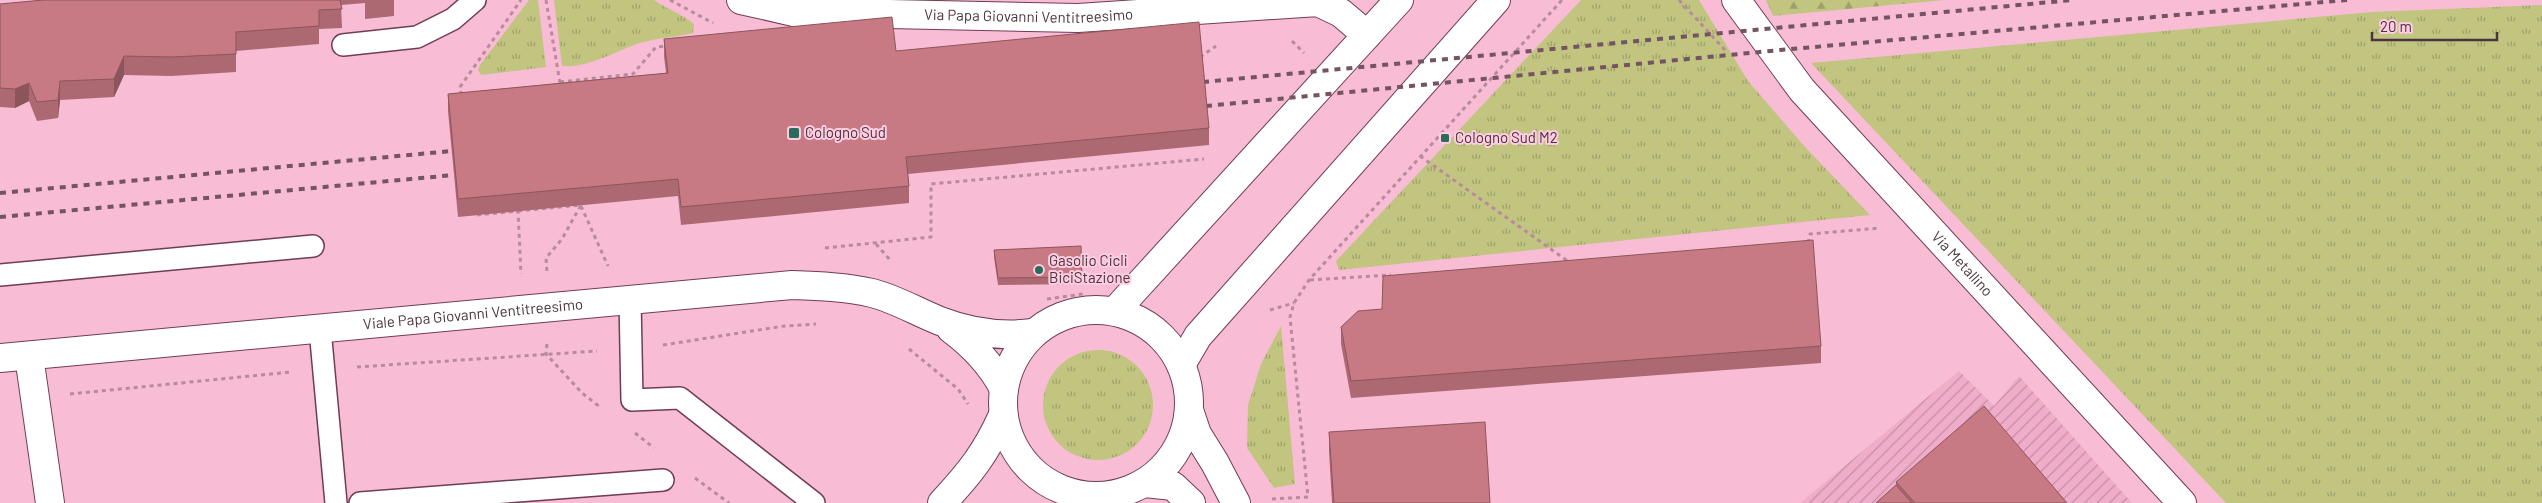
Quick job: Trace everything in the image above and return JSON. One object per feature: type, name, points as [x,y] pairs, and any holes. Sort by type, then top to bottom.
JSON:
[{"type":"street","name":"Via Papa Giovanni Ventitreesimo","points":[[741,0],[794,12],[1078,18],[1318,2],[1341,13],[1367,35]]},
{"type":"street","points":[[1115,311],[1399,0]]},
{"type":"street","points":[[1181,365],[1198,336],[1496,0]]},
{"type":"street","name":"Via Metallino","points":[[1743,6],[1802,90],[1923,224],[2182,503]]},
{"type":"street","name":"Viale Papa Giovanni Ventitreesimo","points":[[0,358],[792,285],[838,287],[873,293],[940,321],[975,333],[1010,336],[1033,334]]},
{"type":"street","name":"Viale Papa Giovanni Ventitreesimo","points":[[1115,311],[1149,327],[1162,338],[1181,365],[1188,391],[1189,410],[1186,426],[1177,449],[1158,474],[1145,483],[1116,494],[1063,498],[1020,458],[1010,439],[1003,415],[1003,388],[1014,358],[1033,334],[1051,321],[1072,312],[1115,311]]},
{"type":"street","name":"Viale Papa Giovanni Ventitreesimo","points":[[940,321],[972,344],[993,368],[1003,388]]},
{"type":"street","points":[[29,356],[50,503]]},
{"type":"street","points":[[1189,410],[1198,434],[1216,463],[1236,503]]},
{"type":"street","name":"Viale Papa Giovanni Ventitreesimo","points":[[942,503],[972,471],[990,446],[1003,415]]},
{"type":"street","points":[[1145,483],[1173,486],[1191,503]]},
{"type":"lane","points":[[343,45],[417,37],[453,19],[475,0]]},
{"type":"lane","points":[[0,275],[314,246]]},
{"type":"lane","points":[[624,301],[630,350],[632,400],[680,398],[814,503]]},
{"type":"lane","points":[[320,329],[336,503]]},
{"type":"lane","points":[[360,503],[663,480]]},
{"type":"path","points":[[462,102],[460,87],[521,0]]},
{"type":"path","points":[[546,0],[561,91]]},
{"type":"path","points":[[1267,500],[1308,496],[1290,317],[1294,303],[1309,280],[1562,0]]},
{"type":"path","points":[[1288,37],[1304,53],[1298,61]]},
{"type":"path","points":[[560,82],[632,74],[656,47],[674,45]]},
{"type":"path","points":[[1200,57],[1218,45]]},
{"type":"path","points":[[1420,156],[1572,264],[1562,265]]},
{"type":"path","points":[[816,249],[876,244],[931,236],[931,184],[1214,158]]},
{"type":"path","points":[[518,212],[581,205]]},
{"type":"path","points":[[581,205],[624,301]]},
{"type":"path","points":[[546,354],[550,307],[546,258],[562,239],[581,205]]},
{"type":"path","points":[[1806,250],[1810,234],[1923,224]]},
{"type":"path","points":[[876,244],[891,260]]},
{"type":"path","points":[[608,267],[618,266]]},
{"type":"path","points":[[1309,280],[1397,275]]},
{"type":"path","points":[[1040,299],[1086,294]]},
{"type":"path","points":[[1265,314],[1272,309],[1294,303]]},
{"type":"path","points":[[35,397],[324,369],[630,350],[784,326],[819,324]]},
{"type":"path","points":[[907,347],[958,389]]},
{"type":"shaded area","points":[[1959,371],[1994,406],[2019,376],[2132,503],[1800,503]]},
{"type":"green space","points":[[529,0],[538,0],[546,67],[481,75],[478,70],[480,65]]},
{"type":"green space","points":[[554,0],[654,0],[694,24],[693,33],[654,39],[583,64],[562,66]]},
{"type":"green space","points":[[1581,0],[1699,0],[1748,81],[1805,147],[1870,215],[1339,270],[1336,261]]},
{"type":"green space","points":[[1766,0],[1945,0],[1773,16]]},
{"type":"green space","points":[[2542,5],[2542,503],[2226,503],[1811,63],[2372,12]]},
{"type":"green space","points":[[1281,326],[1295,484],[1274,488],[1247,448],[1248,405],[1261,364]]},
{"type":"green space","points":[[1098,350],[1119,354],[1137,366],[1149,384],[1153,405],[1149,426],[1137,444],[1119,456],[1098,460],[1077,456],[1059,444],[1047,426],[1043,405],[1047,384],[1059,366],[1077,354]]},
{"type":"building","points":[[43,0],[340,0],[342,9],[319,10],[319,26],[236,32],[236,54],[171,57],[124,56],[114,79],[60,81],[58,100],[37,102],[29,83],[15,89],[0,88],[0,4]]},
{"type":"building","points":[[892,17],[896,51],[1199,22],[1209,128],[906,157],[909,186],[681,207],[678,179],[458,199],[448,94],[668,73],[664,39]]},
{"type":"building","points":[[1813,240],[1821,346],[1351,381],[1341,327],[1358,311],[1382,309],[1383,276]]},
{"type":"building","name":"Gasolio Cicli BiciStazione","points":[[1081,246],[1082,277],[998,278],[994,250]]},
{"type":"building","points":[[1984,406],[2067,503],[1915,503],[1896,482]]},
{"type":"building","points":[[1485,422],[1490,503],[1334,503],[1329,432]]},
{"type":"building","points":[[1896,485],[1912,503],[1876,503]]},
{"type":"railway","points":[[1203,82],[2072,0]]},
{"type":"railway","points":[[1206,106],[1780,50],[2347,0]]},
{"type":"railway","points":[[0,193],[452,151]]},
{"type":"railway","points":[[0,217],[454,175]]},
{"type":"place","name":"Cologno Sud","points":[[794,133]]},
{"type":"place","name":"Cologno Sud M2","points":[[1445,138]]},
{"type":"place","name":"Gasolio Cicli BiciStazione","points":[[1039,270]]}]
